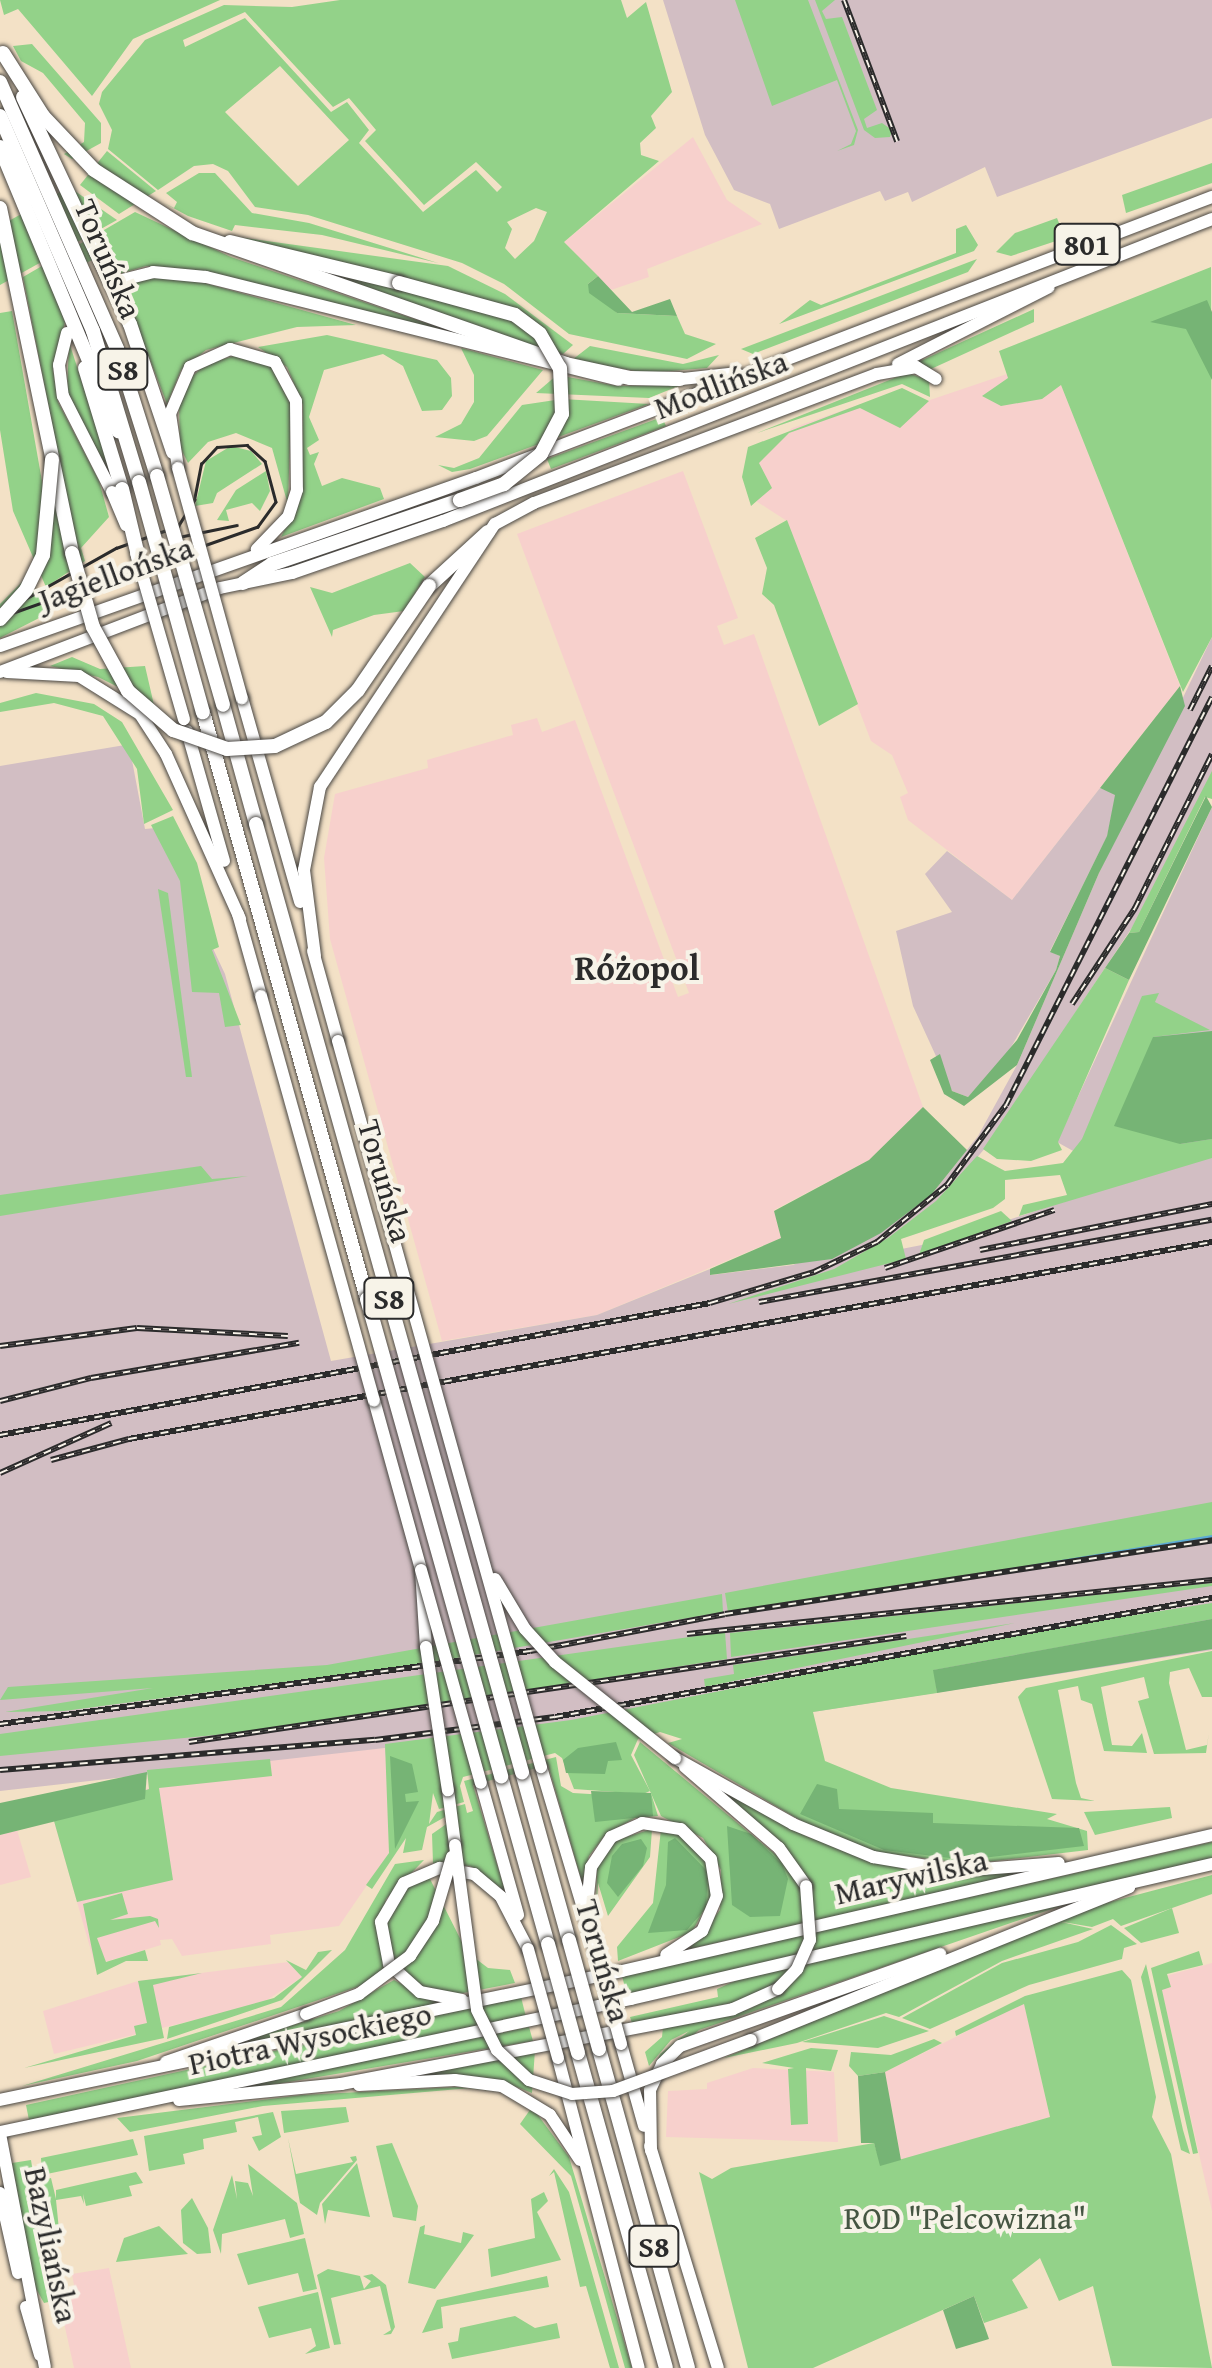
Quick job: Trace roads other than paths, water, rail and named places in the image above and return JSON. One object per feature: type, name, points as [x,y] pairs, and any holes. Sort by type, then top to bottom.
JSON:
[{"type":"highway","points":[[2,50],[60,136],[146,208],[169,221],[246,256],[566,364],[630,378],[680,378]]},
{"type":"highway","points":[[2,50],[26,155],[76,267],[117,490],[139,560]]},
{"type":"highway","name":"Toruńska","points":[[0,82],[157,476],[688,2368]]},
{"type":"highway","name":"Toruńska","points":[[0,116],[26,155]]},
{"type":"highway","points":[[0,147],[26,155]]},
{"type":"highway","points":[[0,208],[80,588],[114,670],[161,722],[214,746],[275,746],[326,722],[358,690],[429,586],[488,532]]},
{"type":"highway","points":[[169,221],[502,310],[540,334],[563,381],[555,434],[531,465],[495,488],[284,560],[243,584]]},
{"type":"highway","points":[[76,267],[141,351],[173,452]]},
{"type":"highway","name":"Toruńska","points":[[76,267],[666,2368]]},
{"type":"highway","points":[[0,619],[26,590],[44,555],[52,460]]},
{"type":"main road","name":"Modlińska","points":[[252,554],[462,483],[740,373],[1212,197]]},
{"type":"main road","name":"Modlińska","points":[[243,584],[442,521],[1212,219]]},
{"type":"main road","points":[[118,281],[146,272],[194,274],[584,376],[680,378],[740,373]]},
{"type":"main road","points":[[315,956],[304,855],[320,787],[488,532],[534,503],[865,378],[1019,308],[1056,283]]},
{"type":"main road","points":[[67,333],[60,365],[63,396],[117,490]]},
{"type":"main road","name":"Toruńska","points":[[252,554],[284,522],[297,490],[296,400],[283,371],[243,350],[214,352],[195,363],[173,400],[173,452],[541,1766],[651,2152],[718,2368]]},
{"type":"main road","points":[[865,378],[908,367],[936,379]]},
{"type":"main road","name":"Jagiellońska","points":[[0,646],[252,554]]},
{"type":"main road","points":[[139,560],[184,719],[211,836],[240,919],[528,1949],[639,2368]]},
{"type":"main road","name":"Jagiellońska","points":[[0,672],[243,584]]},
{"type":"main road","points":[[0,672],[79,676],[134,708],[211,836]]},
{"type":"main road","points":[[156,2099],[212,2100],[341,2084],[733,2009],[778,1989],[800,1964],[810,1940],[806,1886],[780,1848],[676,1758],[610,1710],[531,1637],[505,1599],[474,1525]]},
{"type":"main road","points":[[421,1570],[477,2010],[496,2050],[529,2080],[562,2092],[599,2094],[751,2040],[972,1946]]},
{"type":"main road","points":[[676,1758],[793,1824],[873,1857],[974,1871],[1082,1862]]},
{"type":"main road","points":[[586,1914],[588,1874],[599,1850],[625,1828],[657,1822],[686,1831],[707,1852],[717,1878],[714,1908],[688,1942],[622,1970]]},
{"type":"main road","name":"Marywilska","points":[[622,1970],[1212,1835]]},
{"type":"main road","points":[[152,2068],[197,2047],[359,1994],[410,1956],[437,1910],[455,1845]]},
{"type":"main road","name":"Marywilska","points":[[631,1999],[1212,1864]]},
{"type":"main road","points":[[484,1999],[420,1992],[386,1958],[380,1929],[386,1908],[404,1883],[430,1870],[463,1869],[486,1880],[512,1913],[528,1949]]},
{"type":"main road","points":[[651,2152],[654,2080],[667,2057],[688,2041],[972,1946],[1148,1880]]},
{"type":"main road","name":"Piotra Wysockiego","points":[[0,2100],[622,1970]]},
{"type":"main road","name":"Piotra Wysockiego","points":[[0,2133],[631,1999]]},
{"type":"main road","points":[[341,2084],[469,2080],[511,2090],[550,2115],[592,2188]]},
{"type":"main road","points":[[0,2111],[21,2096]]},
{"type":"main road","name":"Bazyliańska","points":[[0,2133],[45,2368]]},
{"type":"main road","name":"Bazyliańska","points":[[0,2193],[45,2368]]},
{"type":"waterway","points":[[988,1573],[1212,1536]]},
{"type":"tram line","points":[[0,613],[116,548],[178,526],[194,500],[201,464],[217,447],[247,445],[265,461],[276,502],[258,527],[0,618]]},
{"type":"tram line","points":[[169,539],[237,525]]},
{"type":"railway","points":[[844,0],[897,141]]},
{"type":"railway","points":[[1190,710],[1212,666]]},
{"type":"railway","points":[[0,1435],[710,1303],[814,1272],[877,1242],[947,1185],[1006,1105],[1212,697]]},
{"type":"railway","points":[[1072,1004],[1135,908],[1212,754]]},
{"type":"railway","points":[[980,1250],[1212,1204]]},
{"type":"railway","points":[[885,1268],[1054,1210]]},
{"type":"railway","points":[[759,1302],[1212,1220]]},
{"type":"railway","points":[[51,1460],[129,1439],[1212,1242]]},
{"type":"railway","points":[[0,1346],[137,1328],[288,1336]]},
{"type":"railway","points":[[0,1401],[91,1378],[299,1343]]},
{"type":"railway","points":[[0,1473],[111,1423]]},
{"type":"railway","points":[[0,1724],[530,1651],[725,1614],[1212,1540]]},
{"type":"railway","points":[[687,1634],[1212,1580]]},
{"type":"railway","points":[[0,1770],[375,1740],[555,1717],[1212,1598]]},
{"type":"railway","points":[[189,1742],[906,1636]]},
{"type":"district","name":"Różopol","points":[[637,968]]},
{"type":"park label","name":"ROD \"Pelcowizna\"","points":[[965,2218]]}]
